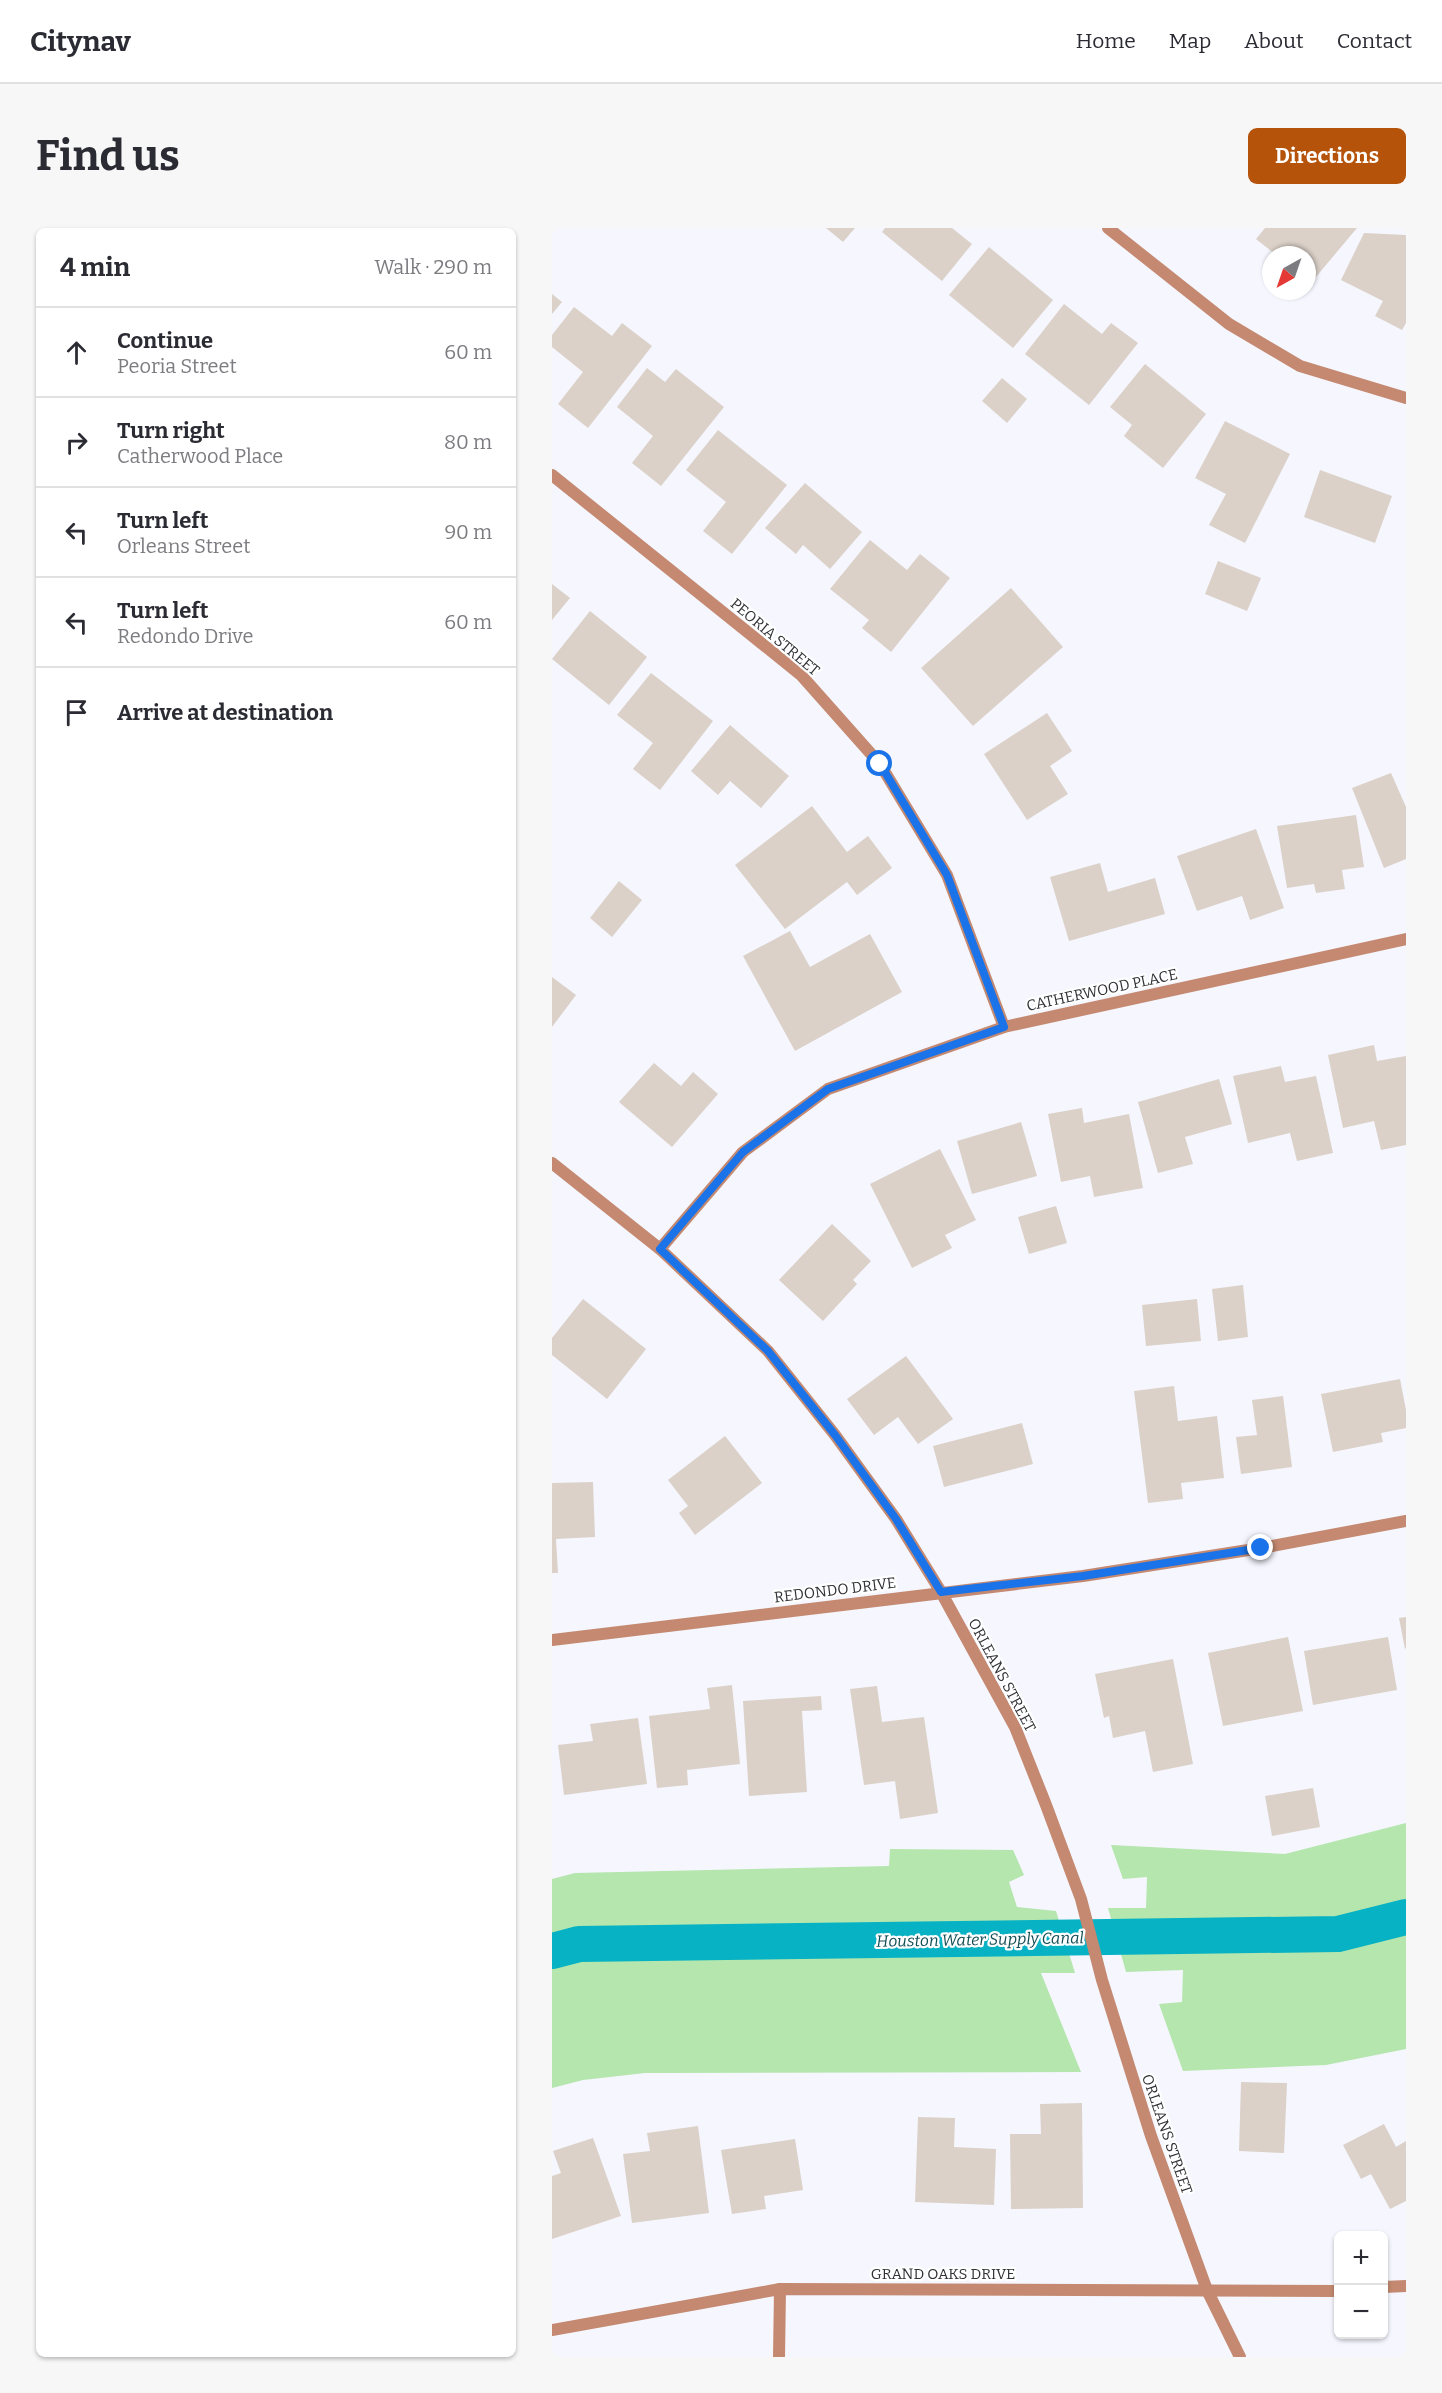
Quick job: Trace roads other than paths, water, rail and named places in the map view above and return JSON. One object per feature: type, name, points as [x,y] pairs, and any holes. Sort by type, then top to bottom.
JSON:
[{"type":"street","points":[[1108,228],[1229,324],[1300,366],[1406,398]]},
{"type":"street","name":"PEORIA STREET","points":[[552,475],[801,675],[880,764],[947,875],[1004,1027]]},
{"type":"street","name":"CATHERWOOD PLACE","points":[[660,1249],[743,1152],[828,1089],[1004,1027],[1406,939]]},
{"type":"street","name":"ORLEANS STREET","points":[[552,1163],[660,1249],[768,1351],[835,1435],[896,1519],[941,1592],[1015,1727],[1081,1899],[1102,1980],[1150,2136],[1207,2290],[1240,2357]]},
{"type":"street","name":"REDONDO DRIVE","points":[[552,1640],[1095,1574],[1261,1548],[1406,1521]]},
{"type":"street","points":[[1388,2287],[1406,2286]]},
{"type":"street","points":[[779,2357],[780,2289]]},
{"type":"street","name":"GRAND OAKS DRIVE","points":[[552,2330],[780,2289],[1334,2291]]},
{"type":"waterway","name":"Houston Water Supply Canal","points":[[552,1951],[579,1944],[1338,1934],[1406,1917]]}]
